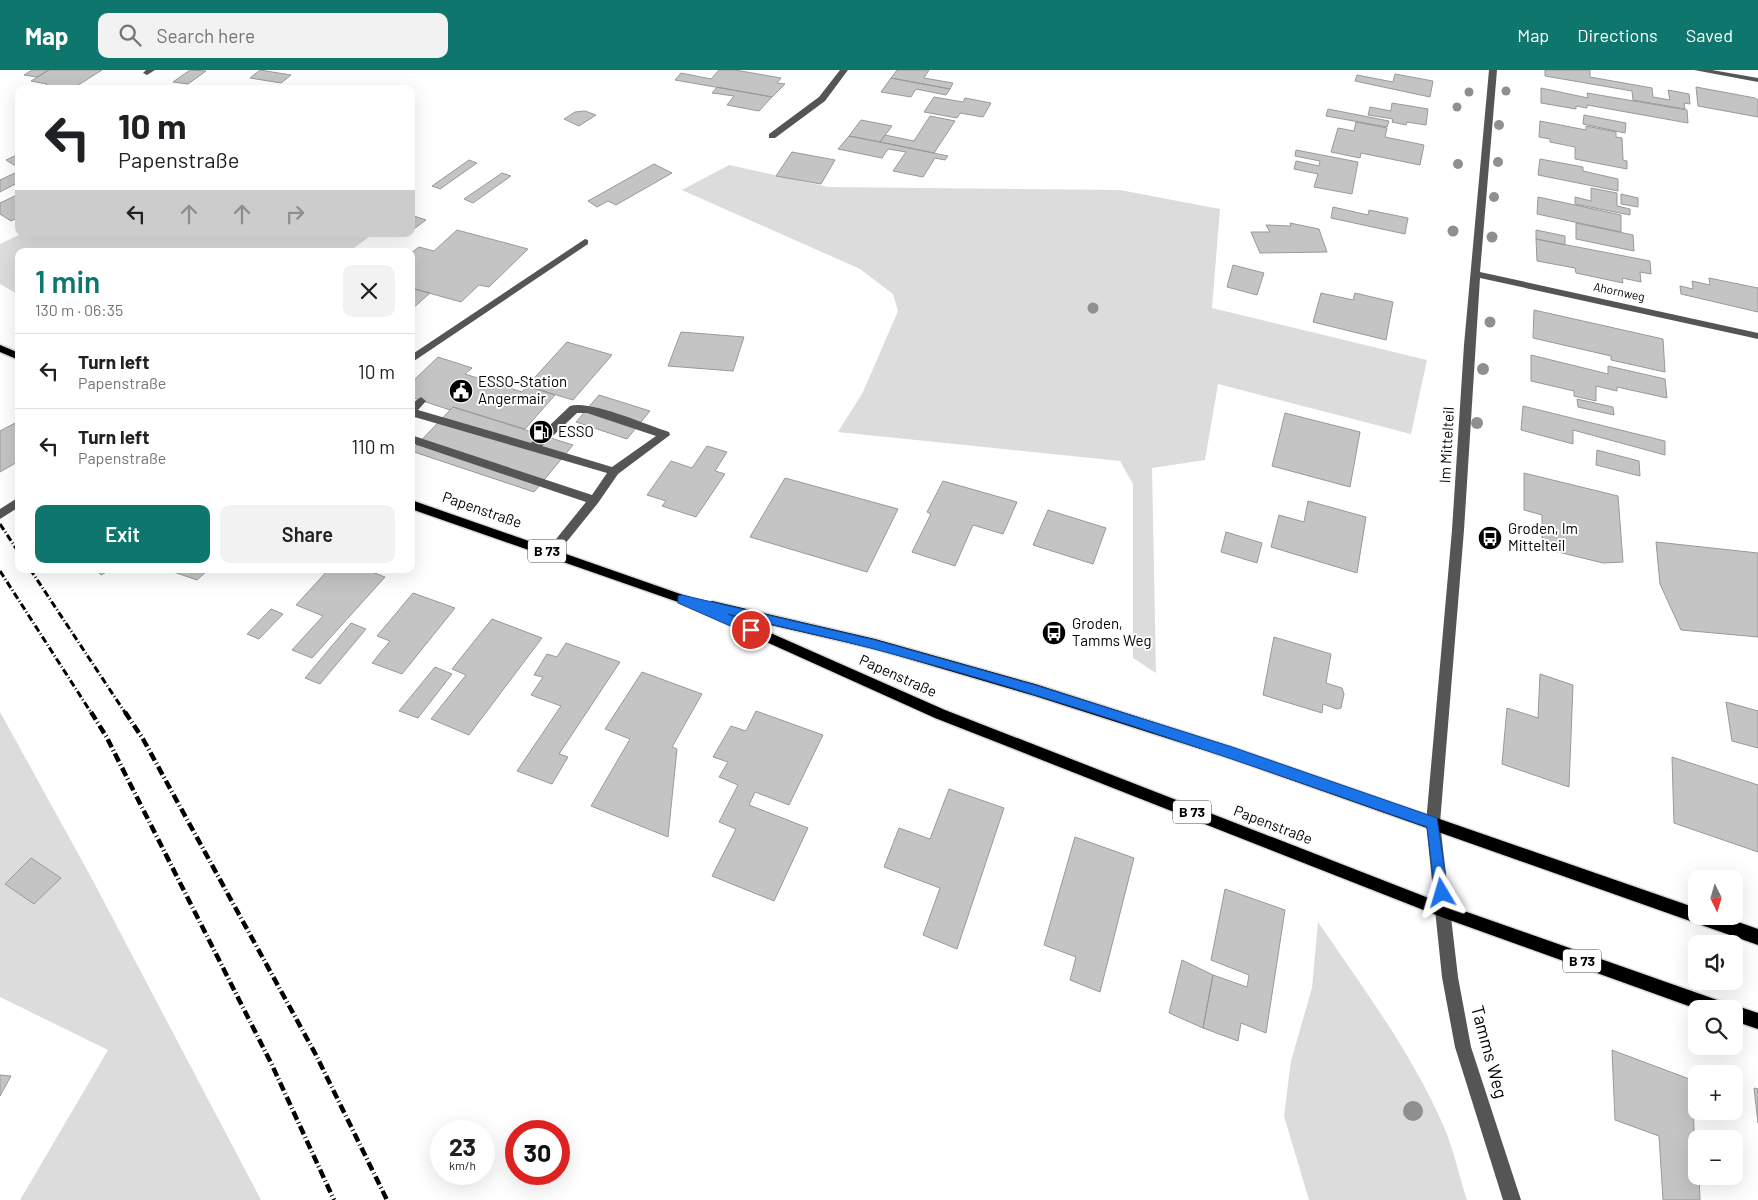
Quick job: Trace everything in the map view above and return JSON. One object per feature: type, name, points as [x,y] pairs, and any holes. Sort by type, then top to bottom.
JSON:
[{"type":"main road","points":[[0,348],[15,355]]},
{"type":"main road","name":"Papenstraße","points":[[415,505],[682,599],[940,714],[1444,911],[1695,1000]]},
{"type":"main road","name":"Papenstraße","points":[[682,599],[875,644],[1035,690],[1232,753],[1688,912]]},
{"type":"main road","name":"Papenstraße","points":[[1724,925],[1758,937]]},
{"type":"main road","points":[[1743,1016],[1758,1021]]},
{"type":"street","points":[[772,136],[822,99],[841,70]]},
{"type":"street","name":"Im Mittelteil","points":[[1444,911],[1433,823],[1458,530],[1493,70]]},
{"type":"street","points":[[1698,70],[1758,80]]},
{"type":"street","points":[[415,357],[585,242]]},
{"type":"street","name":"Ahornweg","points":[[1476,274],[1758,336]]},
{"type":"street","points":[[415,407],[421,400]]},
{"type":"street","points":[[533,448],[574,409],[588,409],[665,436],[614,471],[594,500],[552,552]]},
{"type":"street","points":[[415,412],[614,471]]},
{"type":"street","points":[[415,439],[594,500]]},
{"type":"street","points":[[0,515],[15,504]]},
{"type":"street","name":"Tamms Weg","points":[[1444,911],[1450,977],[1463,1047],[1512,1200]]},
{"type":"shaded area","points":[[729,165],[828,187],[1120,190],[1220,209],[1212,308],[1427,360],[1411,434],[1218,384],[1205,460],[1152,468],[1156,673],[1133,658],[1133,484],[1120,461],[838,432],[863,392],[898,311],[893,294],[860,269],[682,190]]},
{"type":"shaded area","points":[[15,237],[369,237],[354,248],[15,248],[15,293],[0,284],[0,244]]},
{"type":"shaded area","points":[[0,712],[91,877],[261,1200],[20,1200],[108,1050],[0,997]]},
{"type":"shaded area","points":[[1318,922],[1369,996],[1417,1073],[1448,1136],[1467,1200],[1309,1200],[1284,1116],[1291,1061],[1312,988]]},
{"type":"building","points":[[32,70],[49,70],[37,77],[24,75]]},
{"type":"building","points":[[49,70],[102,70],[78,85],[46,85],[47,84],[31,81]]},
{"type":"building","points":[[190,70],[206,71],[188,84],[173,82]]},
{"type":"building","points":[[260,70],[291,75],[281,83],[250,78]]},
{"type":"building","points":[[719,70],[735,70],[781,78],[777,83],[785,84],[772,97],[675,80],[681,73],[711,79]]},
{"type":"building","points":[[897,70],[929,70],[924,78],[953,83],[950,89],[891,78]]},
{"type":"building","points":[[1545,70],[1590,70],[1590,77],[1652,88],[1653,97],[1670,100],[1668,90],[1689,94],[1690,104],[1684,103],[1685,109],[1633,100],[1632,91],[1545,76]]},
{"type":"building","points":[[1395,74],[1433,81],[1430,97],[1355,81],[1357,75],[1393,82]]},
{"type":"building","points":[[891,78],[950,89],[946,95],[916,89],[911,97],[881,92]]},
{"type":"building","points":[[717,87],[772,97],[759,111],[727,105],[734,96],[712,93]]},
{"type":"building","points":[[1696,87],[1755,98],[1758,100],[1758,117],[1698,106]]},
{"type":"building","points":[[1541,88],[1588,98],[1587,93],[1687,110],[1688,123],[1587,105],[1587,108],[1576,106],[1576,109],[1541,103]]},
{"type":"building","points":[[934,97],[963,102],[965,98],[991,103],[983,117],[960,113],[957,118],[924,112]]},
{"type":"building","points":[[1392,103],[1428,109],[1426,125],[1407,122],[1406,125],[1392,122],[1393,119],[1368,115],[1370,107],[1391,111]]},
{"type":"building","points":[[1328,109],[1389,121],[1387,127],[1326,116]]},
{"type":"building","points":[[585,111],[596,115],[579,126],[564,119],[575,112]]},
{"type":"building","points":[[1584,115],[1626,123],[1625,133],[1583,124]]},
{"type":"building","points":[[930,116],[955,121],[934,153],[880,142],[885,135],[914,141]]},
{"type":"building","points":[[861,120],[892,126],[880,142],[849,136]]},
{"type":"building","points":[[1540,121],[1586,130],[1586,126],[1616,132],[1616,137],[1622,138],[1623,160],[1627,161],[1627,169],[1575,159],[1575,147],[1550,142],[1550,139],[1539,137]]},
{"type":"building","points":[[1356,122],[1387,128],[1385,137],[1424,145],[1420,165],[1361,153],[1360,158],[1331,152],[1338,128],[1354,131]]},
{"type":"building","points":[[849,136],[948,156],[945,160],[935,158],[923,177],[893,171],[906,152],[888,149],[882,158],[838,149]]},
{"type":"building","points":[[1296,150],[1358,162],[1352,194],[1314,187],[1318,174],[1294,169],[1296,161],[1319,166],[1320,161],[1295,156]]},
{"type":"building","points":[[792,152],[835,160],[821,184],[776,176]]},
{"type":"building","points":[[15,156],[15,165],[14,165],[6,160]]},
{"type":"building","points":[[1540,159],[1583,167],[1583,171],[1618,179],[1618,191],[1538,175]]},
{"type":"building","points":[[469,160],[477,163],[440,189],[432,186]]},
{"type":"building","points":[[654,164],[672,173],[616,205],[608,201],[597,207],[588,201]]},
{"type":"building","points":[[15,173],[15,184],[0,192],[0,180]]},
{"type":"building","points":[[502,173],[511,176],[473,203],[464,199]]},
{"type":"building","points":[[1591,188],[1617,193],[1617,206],[1630,209],[1630,215],[1575,204],[1575,197],[1591,201]]},
{"type":"building","points":[[1621,194],[1638,198],[1638,207],[1621,204]]},
{"type":"building","points":[[15,196],[15,219],[11,221],[0,214],[0,203]]},
{"type":"building","points":[[1538,197],[1621,215],[1621,232],[1537,214]]},
{"type":"building","points":[[1333,207],[1368,215],[1369,210],[1408,218],[1405,234],[1331,218]]},
{"type":"building","points":[[415,216],[426,220],[415,228]]},
{"type":"building","points":[[1290,223],[1319,229],[1327,252],[1260,253],[1251,232],[1270,232],[1266,225],[1291,226]]},
{"type":"building","points":[[1576,223],[1633,235],[1634,251],[1576,239]]},
{"type":"building","points":[[457,230],[528,249],[489,287],[479,285],[461,302],[415,289],[415,250],[419,247],[434,251]]},
{"type":"building","points":[[1536,230],[1565,236],[1565,245],[1536,239]]},
{"type":"building","points":[[1536,239],[1650,261],[1651,274],[1640,272],[1641,282],[1622,278],[1623,283],[1576,273],[1575,268],[1537,261]]},
{"type":"building","points":[[1233,265],[1264,273],[1257,295],[1227,287]]},
{"type":"building","points":[[1709,278],[1758,288],[1758,312],[1681,294],[1680,286],[1693,289],[1692,281],[1710,285]]},
{"type":"building","points":[[415,289],[430,293],[415,306]]},
{"type":"building","points":[[1321,293],[1353,300],[1355,293],[1393,302],[1386,340],[1313,322]]},
{"type":"building","points":[[1534,310],[1663,339],[1665,372],[1611,360],[1611,356],[1533,338]]},
{"type":"building","points":[[681,332],[744,337],[733,371],[668,366]]},
{"type":"building","points":[[567,342],[612,355],[573,400],[527,386]]},
{"type":"building","points":[[1531,355],[1608,374],[1608,366],[1665,379],[1667,398],[1617,387],[1617,391],[1596,386],[1596,401],[1574,396],[1574,391],[1531,381]]},
{"type":"building","points":[[438,357],[472,368],[465,374],[522,392],[527,386],[555,395],[525,429],[453,407],[450,410],[415,398],[415,379]]},
{"type":"building","points":[[599,395],[650,411],[627,439],[576,422]]},
{"type":"building","points":[[1577,399],[1613,407],[1614,415],[1578,407]]},
{"type":"building","points":[[1523,406],[1665,441],[1665,455],[1573,430],[1573,444],[1521,430]]},
{"type":"building","points":[[453,407],[573,445],[534,492],[415,452],[415,447]]},
{"type":"building","points":[[1285,413],[1360,432],[1350,487],[1272,466]]},
{"type":"building","points":[[15,423],[15,463],[0,472],[0,431]]},
{"type":"building","points":[[707,446],[727,452],[715,471],[725,474],[696,517],[662,506],[666,501],[647,495],[671,461],[692,468]]},
{"type":"building","points":[[1597,450],[1639,461],[1640,476],[1596,465]]},
{"type":"building","points":[[1524,473],[1618,496],[1623,562],[1603,563],[1542,548],[1542,515],[1524,510]]},
{"type":"building","points":[[785,478],[898,509],[867,572],[750,537]]},
{"type":"building","points":[[943,481],[1017,502],[1003,534],[973,525],[955,566],[912,552],[931,514],[927,512]]},
{"type":"building","points":[[1308,501],[1366,517],[1357,573],[1271,547],[1279,515],[1304,522]]},
{"type":"building","points":[[1048,510],[1106,528],[1093,564],[1033,545]]},
{"type":"building","points":[[1226,532],[1262,543],[1257,563],[1221,552]]},
{"type":"building","points":[[1656,542],[1758,553],[1758,637],[1681,630],[1660,584]]},
{"type":"building","points":[[177,573],[205,573],[197,580]]},
{"type":"building","points":[[325,573],[374,573],[385,577],[312,658],[292,650],[323,616],[296,605]]},
{"type":"building","points":[[413,593],[455,608],[402,674],[372,663],[390,641],[377,636]]},
{"type":"building","points":[[271,609],[283,614],[259,639],[247,634]]},
{"type":"building","points":[[492,619],[542,638],[469,735],[431,719],[466,675],[452,669]]},
{"type":"building","points":[[351,623],[366,629],[320,684],[305,678]]},
{"type":"building","points":[[1274,637],[1331,654],[1326,683],[1342,688],[1344,694],[1341,708],[1337,709],[1323,704],[1322,713],[1263,695]]},
{"type":"building","points":[[566,643],[620,662],[559,754],[568,757],[552,784],[517,771],[561,706],[531,695],[543,677],[534,675],[547,654],[557,657]]},
{"type":"building","points":[[435,667],[452,674],[418,718],[399,711]]},
{"type":"building","points":[[642,672],[702,694],[672,747],[677,749],[668,837],[591,806],[630,739],[605,729]]},
{"type":"building","points":[[1540,674],[1573,685],[1569,787],[1502,764],[1507,708],[1538,718]]},
{"type":"building","points":[[1726,702],[1758,711],[1758,748],[1732,741]]},
{"type":"building","points":[[756,711],[823,735],[789,805],[755,792],[749,805],[808,828],[774,901],[712,876],[736,829],[719,822],[738,785],[719,777],[728,762],[713,757],[731,726],[746,731]]},
{"type":"building","points":[[1672,757],[1758,785],[1758,852],[1674,823]]},
{"type":"building","points":[[949,789],[1004,808],[957,949],[923,935],[940,888],[884,867],[899,828],[930,839]]},
{"type":"building","points":[[1075,837],[1134,858],[1100,992],[1070,980],[1076,957],[1044,945]]},
{"type":"building","points":[[31,858],[61,878],[34,904],[5,884]]},
{"type":"building","points":[[1225,889],[1285,910],[1266,1033],[1241,1023],[1238,1041],[1203,1028],[1213,975],[1247,987],[1249,975],[1211,960]]},
{"type":"building","points":[[1182,960],[1213,975],[1203,1028],[1169,1013]]},
{"type":"building","points":[[1612,1050],[1688,1078],[1688,1120],[1694,1120],[1694,1130],[1688,1130],[1688,1185],[1699,1185],[1700,1200],[1663,1200],[1659,1136],[1615,1120]]},
{"type":"building","points":[[0,1075],[11,1076],[0,1096]]},
{"type":"building","points":[[1754,1088],[1758,1089],[1758,1123]]},
{"type":"railway","points":[[0,524],[15,547]]},
{"type":"railway","points":[[0,571],[92,714]]},
{"type":"railway","points":[[33,573],[126,714]]},
{"type":"railway","points":[[91,712],[106,736],[272,1065],[334,1200]]},
{"type":"railway","points":[[125,712],[143,739],[316,1055],[387,1200]]},
{"type":"place","name":"ESSO-Station Angermair","points":[[461,391]]},
{"type":"place","name":"ESSO","points":[[541,432]]},
{"type":"place","name":"Groden, Im Mittelteil","points":[[1490,538]]},
{"type":"place","name":"Groden, Tamms Weg","points":[[1054,633]]},
{"type":"route","points":[[751,630],[682,599],[875,644],[1035,690],[1232,753],[1433,823],[1442,893]]}]
